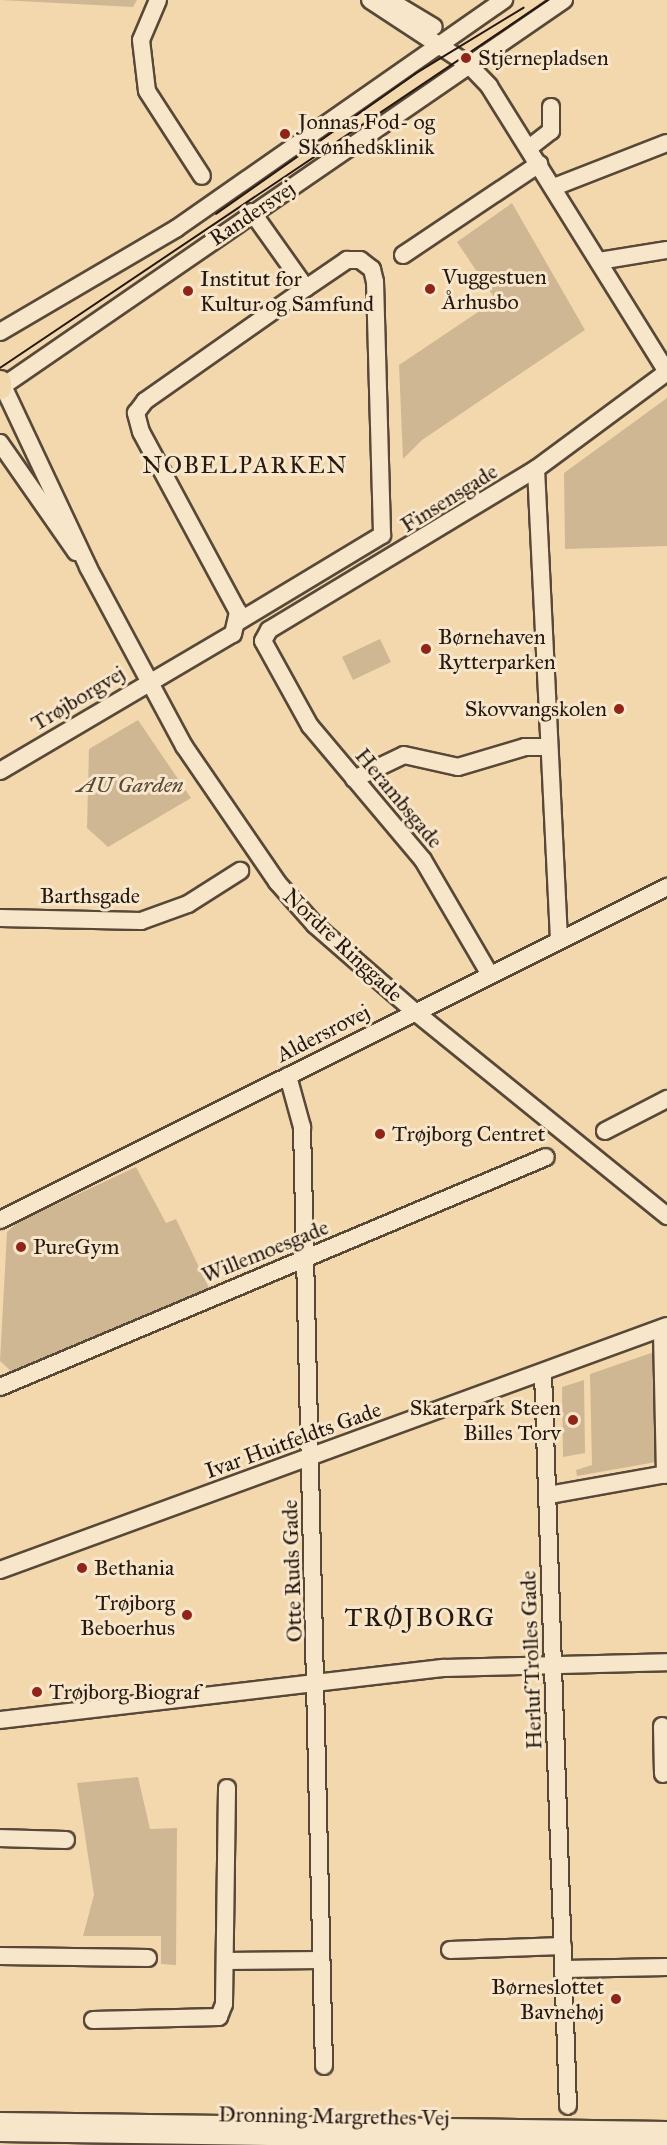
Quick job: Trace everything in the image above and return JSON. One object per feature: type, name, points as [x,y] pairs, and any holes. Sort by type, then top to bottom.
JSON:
[{"type":"street","points":[[158,0],[141,40],[147,91],[202,176]]},
{"type":"street","points":[[370,0],[468,65],[529,148],[667,372]]},
{"type":"street","points":[[389,0],[414,4],[434,27]]},
{"type":"street","name":"Randersvej","points":[[0,332],[177,228],[504,0]]},
{"type":"street","name":"Randersvej","points":[[1,385],[564,0]]},
{"type":"street","points":[[529,148],[551,131],[551,107]]},
{"type":"street","points":[[554,187],[667,143]]},
{"type":"street","points":[[403,255],[539,164]]},
{"type":"street","points":[[252,212],[306,288]]},
{"type":"street","points":[[599,261],[667,250]]},
{"type":"street","name":"Trøjborgvej","points":[[0,771],[233,633],[238,622],[238,612],[141,432],[136,413],[145,401],[306,288],[347,260],[360,260],[375,275],[385,526],[377,541],[238,622]]},
{"type":"street","name":"Finsensgade","points":[[267,656],[262,640],[269,630],[536,469],[667,372]]},
{"type":"street","name":"Nordre Ringgade","points":[[1,385],[88,567],[184,746],[277,882],[315,925],[414,1011],[667,1216]]},
{"type":"street","name":"Nordre Ringgade","points":[[0,443],[48,520],[88,567]]},
{"type":"street","points":[[536,469],[559,938]]},
{"type":"street","name":"Herambsgade","points":[[267,656],[310,726],[423,860],[489,974]]},
{"type":"street","points":[[354,779],[404,755],[458,766],[525,747],[548,747]]},
{"type":"street","name":"Barthsgade","points":[[0,918],[141,921],[188,904],[240,871]]},
{"type":"street","name":"Aldersrovej","points":[[0,1220],[559,938],[667,887]]},
{"type":"street","name":"Otte Ruds Gade","points":[[288,1076],[302,1127],[317,1682],[324,2066]]},
{"type":"street","points":[[606,1131],[667,1099]]},
{"type":"street","name":"Willemoesgade","points":[[0,1387],[546,1157]]},
{"type":"street","points":[[549,1494],[666,1475],[664,1329]]},
{"type":"street","name":"Ivar Huitfeldts Gade","points":[[0,1570],[664,1329]]},
{"type":"street","name":"Herluf Trolles Gade","points":[[543,1373],[549,1494],[568,2106]]},
{"type":"street","points":[[0,1720],[443,1668],[667,1662]]},
{"type":"street","points":[[662,1725],[665,1753],[663,1774]]},
{"type":"street","points":[[93,2019],[214,2020],[224,2004],[227,1788]]},
{"type":"street","points":[[0,1838],[66,1840]]},
{"type":"street","points":[[450,1950],[563,1946]]},
{"type":"street","points":[[0,1956],[148,1958]]},
{"type":"street","points":[[225,1961],[321,1960]]},
{"type":"street","points":[[564,1970],[667,1967]]},
{"type":"street","name":"Dronning Margrethes Vej","points":[[0,2121],[667,2130]]},
{"type":"street","name":"Dronning Margrethes Vej","points":[[0,2133],[667,2143]]},
{"type":"green space","points":[[0,0],[137,0],[133,7]]},
{"type":"green space","points":[[512,203],[585,330],[422,440],[403,459],[399,365],[496,300],[457,242]]},
{"type":"green space","points":[[667,398],[667,546],[565,549],[564,473]]},
{"type":"green space","points":[[380,639],[391,662],[353,680],[342,657]]},
{"type":"green space","name":"AU Garden","points":[[138,720],[191,798],[108,847],[87,828],[89,749]]},
{"type":"green space","points":[[136,1167],[166,1223],[176,1219],[210,1290],[13,1373],[0,1361],[7,1232],[18,1222]]},
{"type":"green space","points":[[654,1352],[656,1462],[577,1476],[576,1470],[592,1465],[590,1374]]},
{"type":"green space","name":"Skaterpark Steen Billes Torv","points":[[584,1380],[585,1453],[563,1457],[562,1387]]},
{"type":"green space","points":[[138,1777],[150,1829],[177,1828],[176,1965],[161,1964],[161,1936],[83,1936],[94,1895],[77,1783]]},
{"type":"tram line","points":[[0,368],[548,0]]},
{"type":"tram line","points":[[216,214],[415,74],[523,8]]},
{"type":"place","name":"Stjernepladsen","points":[[466,58]]},
{"type":"place","name":"Jonnas Fod- og Skønhedsklinik","points":[[285,134]]},
{"type":"place","name":"Vuggestuen Århusbo","points":[[430,289]]},
{"type":"place","name":"Institut for Kultur og Samfund","points":[[188,291]]},
{"type":"place","name":"Børnehaven Rytterparken","points":[[426,649]]},
{"type":"place","name":"Skovvangskolen","points":[[619,709]]},
{"type":"place","name":"Trøjborg Centret","points":[[380,1134]]},
{"type":"place","name":"PureGym","points":[[21,1247]]},
{"type":"place","name":"Skaterpark Steen Billes Torv","points":[[573,1420]]},
{"type":"place","name":"Bethania","points":[[82,1568]]},
{"type":"place","name":"Trøjborg Beboerhus","points":[[187,1615]]},
{"type":"place","name":"Trøjborg Biograf","points":[[37,1692]]},
{"type":"place","name":"Børneslottet Bavnehøj","points":[[616,1999]]},
{"type":"district","name":"NOBELPARKEN","points":[[245,466]]},
{"type":"district","name":"TRØJBORG","points":[[420,1618]]}]
